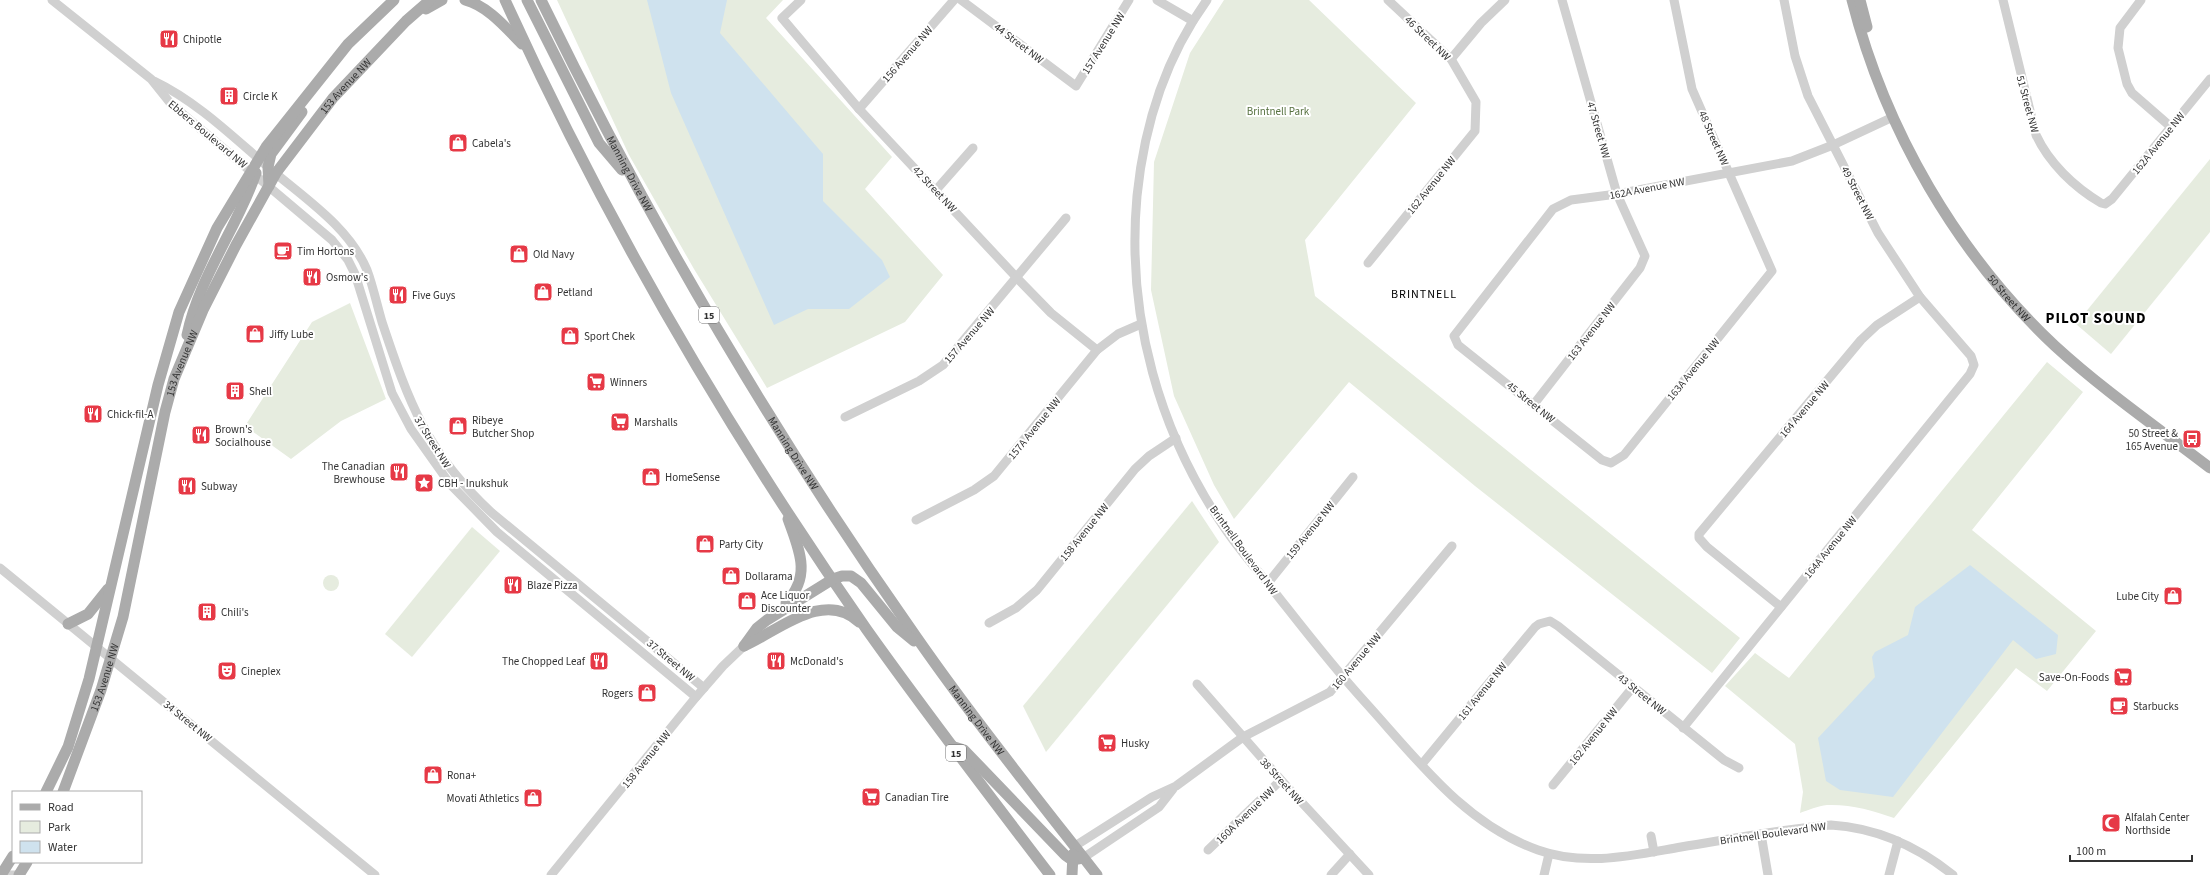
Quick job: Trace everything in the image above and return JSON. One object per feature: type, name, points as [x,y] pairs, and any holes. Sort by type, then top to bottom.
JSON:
[{"type":"main road","name":"153 Avenue NW","points":[[46,791],[68,747],[89,679],[158,385],[179,312],[217,228],[253,172],[258,158],[348,44],[394,0]]},
{"type":"main road","name":"153 Avenue NW","points":[[272,170],[333,98],[406,21],[430,0]]},
{"type":"main road","points":[[406,21],[442,0]]},
{"type":"main road","points":[[465,0],[476,4],[495,17],[527,49]]},
{"type":"main road","points":[[505,0],[527,49],[639,264],[693,359],[781,502],[866,628]]},
{"type":"main road","points":[[527,0],[599,143],[637,187]]},
{"type":"main road","name":"Manning Drive NW","points":[[541,0],[597,112],[637,187],[721,336],[831,512],[926,652],[1097,875]]},
{"type":"main road","name":"50 Street NW","points":[[1852,0],[1864,43],[1883,97],[1919,168],[1952,223],[1982,265],[2013,303],[2055,346],[2084,371],[2210,468]]},
{"type":"main road","name":"50 Street NW","points":[[1860,0],[1871,42],[1894,106],[1893,117]]},
{"type":"main road","points":[[269,186],[272,170],[271,154],[335,70],[348,44]]},
{"type":"main road","points":[[184,354],[191,315],[253,172]]},
{"type":"main road","name":"153 Avenue NW","points":[[63,791],[83,743],[123,617],[165,412],[174,379],[184,354],[236,245],[269,186]]},
{"type":"main road","points":[[780,611],[794,593],[802,574],[802,561],[781,502]]},
{"type":"main road","points":[[744,646],[757,628],[780,611],[833,579],[842,576],[851,576],[861,583],[897,627],[926,652]]},
{"type":"main road","points":[[68,624],[88,614],[112,583]]},
{"type":"main road","points":[[744,646],[763,637],[796,617],[822,610],[839,611],[853,616],[866,628]]},
{"type":"main road","name":"15","points":[[866,628],[950,745],[1050,875]]},
{"type":"main road","points":[[950,745],[964,750],[1072,860]]},
{"type":"main road","points":[[1072,875],[1072,860],[1075,846]]},
{"type":"main road","points":[[2,875],[12,858]]},
{"type":"main road","points":[[1072,860],[1084,858]]},
{"type":"main road","points":[[19,875],[26,863]]},
{"type":"street","name":"Ebbers Boulevard NW","points":[[52,0],[151,79],[171,104],[269,186]]},
{"type":"street","name":"42 Street NW","points":[[801,0],[782,18],[859,109],[1017,278],[1051,313],[1097,350]]},
{"type":"street","name":"156 Avenue NW","points":[[859,109],[954,0]]},
{"type":"street","name":"44 Street NW","points":[[962,0],[1076,86]]},
{"type":"street","name":"157 Avenue NW","points":[[1076,86],[1129,0]]},
{"type":"street","points":[[1157,0],[1193,22]]},
{"type":"street","name":"Brintnell Boulevard NW","points":[[1207,0],[1174,56],[1159,92],[1143,154],[1135,218],[1136,285],[1141,324],[1156,385],[1176,438],[1197,482],[1219,518],[1343,678],[1453,798],[1482,821],[1509,837],[1550,854],[1574,858],[1602,859],[1761,834],[1831,825],[1854,826],[1898,841],[1921,851],[1953,875]]},
{"type":"street","name":"46 Street NW","points":[[1388,0],[1451,58],[1476,102]]},
{"type":"street","points":[[1451,58],[1481,23],[1504,0]]},
{"type":"street","name":"47 Street NW","points":[[1562,0],[1617,194],[1645,256]]},
{"type":"street","name":"48 Street NW","points":[[1674,0],[1692,89],[1730,172],[1772,270]]},
{"type":"street","name":"49 Street NW","points":[[1784,0],[1792,43],[1802,81],[1815,110],[1878,233],[1920,297],[1971,356],[1974,365]]},
{"type":"street","name":"51 Street NW","points":[[2003,0],[2031,124],[2038,140],[2061,170],[2093,198],[2105,204]]},
{"type":"street","points":[[2141,0],[2120,28],[2118,48],[2127,84],[2132,93],[2171,127]]},
{"type":"street","name":"Ebbers Boulevard NW","points":[[151,79],[178,92],[272,170]]},
{"type":"street","name":"162A Avenue NW","points":[[2105,204],[2112,200],[2210,79]]},
{"type":"street","name":"162 Avenue NW","points":[[1368,263],[1475,131],[1476,102]]},
{"type":"street","name":"162A Avenue NW","points":[[1454,336],[1553,209],[1571,200],[1617,194],[1792,161],[1833,146],[1893,117]]},
{"type":"street","points":[[936,190],[973,148]]},
{"type":"street","name":"37 Street NW","points":[[272,170],[328,218],[351,243],[359,256],[366,270],[400,376],[416,415],[434,447],[457,478],[492,513],[704,688]]},
{"type":"street","name":"37 Street NW","points":[[269,186],[327,236],[348,260],[360,288],[392,394],[411,429],[450,484],[497,532],[696,697]]},
{"type":"street","name":"157 Avenue NW","points":[[845,417],[919,381],[943,365],[1066,218]]},
{"type":"street","name":"163 Avenue NW","points":[[1534,404],[1640,268],[1645,256]]},
{"type":"street","name":"163A Avenue NW","points":[[1611,463],[1624,455],[1772,270]]},
{"type":"street","name":"164 Avenue NW","points":[[1781,607],[1707,547],[1699,538],[1699,534],[1861,340],[1877,325],[1920,297]]},
{"type":"street","name":"157A Avenue NW","points":[[916,520],[974,490],[994,476],[1097,350],[1118,334],[1141,324]]},
{"type":"street","name":"45 Street NW","points":[[1454,336],[1458,345],[1534,404],[1602,460],[1611,463]]},
{"type":"street","name":"164A Avenue NW","points":[[1683,728],[1970,374],[1974,365]]},
{"type":"street","name":"158 Avenue NW","points":[[989,623],[1016,608],[1037,590],[1129,476],[1148,456],[1176,438]]},
{"type":"street","name":"159 Avenue NW","points":[[1268,583],[1353,477]]},
{"type":"street","name":"160 Avenue NW","points":[[1075,846],[1152,797],[1176,786],[1243,737],[1323,697],[1343,678],[1452,546]]},
{"type":"street","name":"34 Street NW","points":[[0,568],[375,875]]},
{"type":"street","name":"43 Street NW","points":[[1544,621],[1550,621],[1558,626],[1683,728],[1724,760],[1739,768]]},
{"type":"street","name":"161 Avenue NW","points":[[1422,764],[1535,627],[1544,621]]},
{"type":"street","name":"158 Avenue NW","points":[[551,875],[696,697],[744,646]]},
{"type":"street","name":"38 Street NW","points":[[1197,684],[1281,780],[1369,875]]},
{"type":"street","name":"162 Avenue NW","points":[[1553,785],[1632,687]]},
{"type":"street","name":"160A Avenue NW","points":[[1208,850],[1281,780]]},
{"type":"street","name":"160 Avenue NW","points":[[1084,858],[1159,806],[1176,786]]},
{"type":"street","points":[[1761,834],[1768,875]]},
{"type":"street","points":[[1651,836],[1654,852]]},
{"type":"street","points":[[1889,875],[1898,841]]},
{"type":"street","points":[[1330,875],[1350,854]]},
{"type":"street","points":[[1544,875],[1550,854]]},
{"type":"street","points":[[2,875],[19,875]]},
{"type":"green space","points":[[557,0],[783,0],[766,18],[892,157],[865,189],[943,275],[905,322],[767,388],[694,269],[629,155]]},
{"type":"green space","name":"Brintnell Park","points":[[1224,0],[1309,0],[1416,103],[1305,240],[1315,296],[1740,638],[1712,673],[1475,486],[1349,382],[1234,519],[1214,485],[1174,396],[1151,290],[1154,162],[1190,53]]},
{"type":"green space","points":[[2210,159],[2210,232],[2111,354],[2076,324]]},
{"type":"green space","points":[[350,303],[386,399],[341,421],[291,459],[245,426],[312,322]]},
{"type":"green space","points":[[2047,362],[2083,392],[1972,530],[2096,631],[2047,691],[2016,668],[1894,818],[1877,812],[1844,805],[1820,806],[1800,813],[1803,792],[1795,744],[1725,686],[1755,653],[1789,678]]},
{"type":"green space","points":[[1192,501],[1219,542],[1046,752],[1023,706]]},
{"type":"green space","points":[[472,527],[500,551],[412,657],[385,634]]},
{"type":"green space","points":[[331,575],[338,580],[339,583],[334,590],[331,591],[324,586],[323,583],[328,576]]},
{"type":"water","points":[[647,0],[727,0],[720,33],[823,154],[823,201],[882,260],[890,277],[849,309],[808,309],[774,325],[671,93]]},
{"type":"water","points":[[1970,565],[2058,635],[2056,654],[2036,659],[2013,640],[1893,797],[1840,790],[1826,781],[1818,738],[1875,677],[1872,657],[1875,652],[1908,635],[1915,607]]},
{"type":"place","name":"Chipotle","points":[[169,39]]},
{"type":"place","name":"Circle K","points":[[229,96]]},
{"type":"place","name":"Cabela's","points":[[458,143]]},
{"type":"place","name":"Tim Hortons","points":[[283,251]]},
{"type":"place","name":"Old Navy","points":[[519,254]]},
{"type":"place","name":"Osmow's","points":[[312,277]]},
{"type":"place","name":"Petland","points":[[543,292]]},
{"type":"place","name":"Five Guys","points":[[398,295]]},
{"type":"place","name":"Jiffy Lube","points":[[255,334]]},
{"type":"place","name":"Sport Chek","points":[[570,336]]},
{"type":"place","name":"Winners","points":[[596,382]]},
{"type":"place","name":"Shell","points":[[235,391]]},
{"type":"place","name":"Chick-fil-A","points":[[93,414]]},
{"type":"place","name":"Marshalls","points":[[620,422]]},
{"type":"place","name":"Ribeye Butcher Shop","points":[[458,426]]},
{"type":"place","name":"Brown's Socialhouse","points":[[201,435]]},
{"type":"place","name":"50 Street & 165 Avenue","points":[[2192,439]]},
{"type":"place","name":"The Canadian Brewhouse","points":[[399,472]]},
{"type":"place","name":"HomeSense","points":[[651,477]]},
{"type":"place","name":"CBH - Inukshuk","points":[[424,483]]},
{"type":"place","name":"Subway","points":[[187,486]]},
{"type":"place","name":"Party City","points":[[705,544]]},
{"type":"place","name":"Dollarama","points":[[731,576]]},
{"type":"place","name":"Blaze Pizza","points":[[513,585]]},
{"type":"place","name":"Lube City","points":[[2173,596]]},
{"type":"place","name":"Ace Liquor Discounter","points":[[747,601]]},
{"type":"place","name":"Chili's","points":[[207,612]]},
{"type":"place","name":"The Chopped Leaf","points":[[599,661]]},
{"type":"place","name":"McDonald's","points":[[776,661]]},
{"type":"place","name":"Cineplex","points":[[227,671]]},
{"type":"place","name":"Save-On-Foods","points":[[2123,677]]},
{"type":"place","name":"Rogers","points":[[647,693]]},
{"type":"place","name":"Starbucks","points":[[2119,706]]},
{"type":"place","name":"Husky","points":[[1107,743]]},
{"type":"place","name":"Rona+","points":[[433,775]]},
{"type":"place","name":"Canadian Tire","points":[[871,797]]},
{"type":"place","name":"Movati Athletics","points":[[533,798]]},
{"type":"place","name":"Alfalah Center Northside","points":[[2111,823]]},
{"type":"district","name":"BRINTNELL","points":[[1424,294]]},
{"type":"district","name":"PILOT SOUND","points":[[2096,318]]}]
